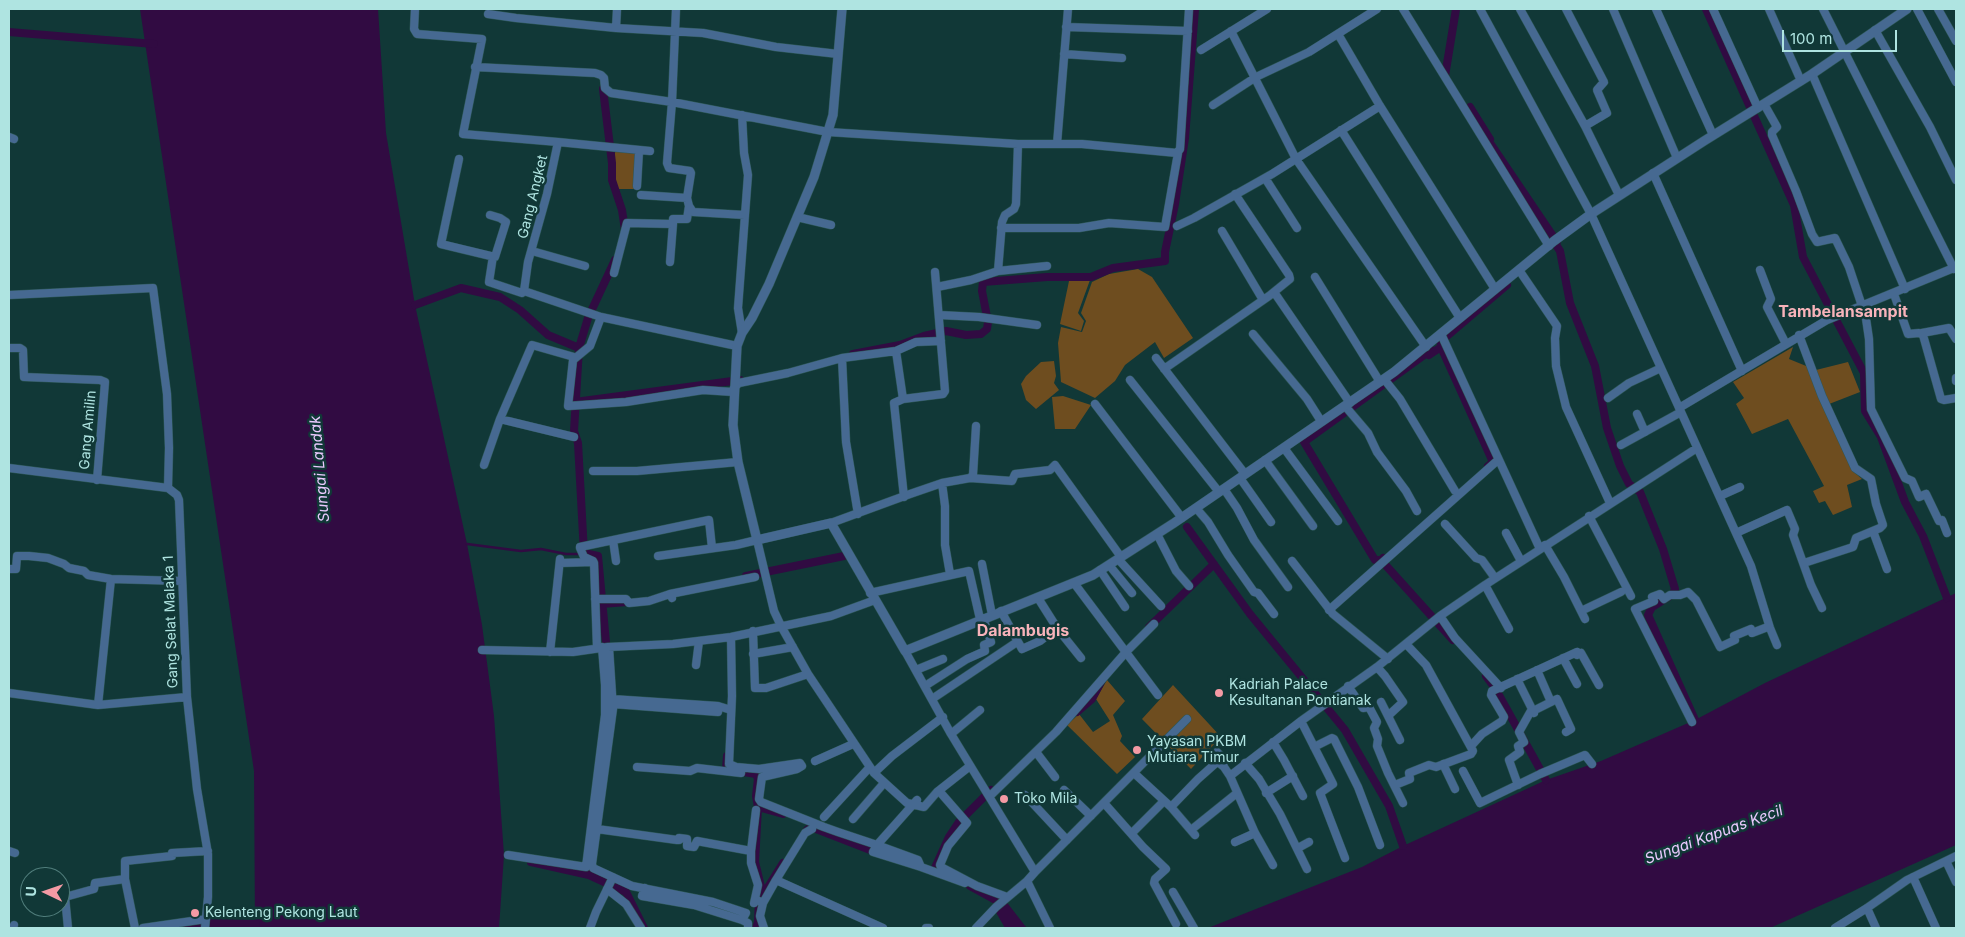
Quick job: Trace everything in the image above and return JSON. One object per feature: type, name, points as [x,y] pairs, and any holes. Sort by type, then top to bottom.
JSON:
[{"type":"street","name":"Gang Angket","points":[[415,9],[414,29],[416,34],[482,40],[475,67],[463,134],[558,142],[524,291]]},
{"type":"street","points":[[616,28],[617,9]]},
{"type":"street","points":[[670,262],[673,219],[688,219],[691,172],[669,168],[667,163],[676,9]]},
{"type":"street","points":[[842,9],[834,108],[828,132],[814,176],[769,284],[752,318],[742,333],[737,346],[733,425],[738,462],[774,611],[808,674],[872,771],[907,803],[915,802],[924,807],[941,789],[970,766]]},
{"type":"street","points":[[1057,144],[1068,9]]},
{"type":"street","points":[[1000,228],[1079,228],[1109,223],[1165,227],[1180,149],[1190,9]]},
{"type":"street","points":[[1201,50],[1267,9]]},
{"type":"street","points":[[1213,105],[1256,77],[1309,52],[1377,9]]},
{"type":"street","points":[[1403,9],[1552,244]]},
{"type":"street","points":[[1480,9],[1591,214],[1751,566],[1777,645]]},
{"type":"street","points":[[1520,9],[1586,126],[1619,195]]},
{"type":"street","points":[[1566,9],[1603,81],[1597,90],[1607,113],[1586,126]]},
{"type":"street","points":[[1613,9],[1677,158]]},
{"type":"street","points":[[1656,9],[1713,135]]},
{"type":"street","points":[[1713,9],[1760,106],[1777,127],[1772,132],[1772,135],[1812,234],[1817,242],[1835,238],[1849,267],[1863,305],[1869,339],[1871,409],[1905,478],[1912,481],[1919,497],[1926,494],[1939,521],[1942,520],[1947,533]]},
{"type":"street","points":[[1769,9],[1801,81]]},
{"type":"street","points":[[1621,445],[1646,432],[1799,335],[1827,320],[1955,268],[1843,52],[1823,9]]},
{"type":"street","points":[[905,651],[985,617],[1074,583],[1100,570],[1182,518],[1382,381],[1424,349],[1518,270],[1591,214],[1812,74],[1907,9]]},
{"type":"street","points":[[1917,9],[1956,82]]},
{"type":"street","points":[[1938,9],[1956,41]]},
{"type":"street","points":[[488,14],[616,28],[703,33],[776,47],[838,54]]},
{"type":"street","points":[[1066,27],[1188,31]]},
{"type":"street","points":[[1876,30],[1930,127],[1956,180]]},
{"type":"street","points":[[1231,31],[1296,159],[1424,349]]},
{"type":"street","points":[[1338,34],[1380,106],[1495,289]]},
{"type":"street","points":[[1064,54],[1122,58]]},
{"type":"street","points":[[475,67],[595,73],[604,78],[605,88],[611,93],[672,102],[828,132],[1018,144],[1082,144],[1178,153]]},
{"type":"street","points":[[1812,74],[1905,289]]},
{"type":"street","points":[[1177,226],[1265,178],[1380,106]]},
{"type":"street","points":[[742,115],[744,152],[748,175],[738,308],[742,333]]},
{"type":"street","points":[[1341,130],[1460,318]]},
{"type":"street","points":[[558,142],[650,151]]},
{"type":"street","points":[[998,271],[1000,228],[1005,215],[1016,206],[1018,144]]},
{"type":"street","points":[[637,186],[639,151]]},
{"type":"street","points":[[459,159],[441,244],[493,256]]},
{"type":"street","points":[[1653,173],[1742,371]]},
{"type":"street","points":[[1265,178],[1297,228]]},
{"type":"street","points":[[1164,369],[1289,280],[1290,276],[1235,194]]},
{"type":"street","points":[[640,195],[688,202]]},
{"type":"street","points":[[688,202],[693,212],[745,215]]},
{"type":"street","points":[[490,215],[506,222],[496,256],[493,256],[488,282],[522,293],[524,291],[599,316],[737,346]]},
{"type":"street","points":[[797,217],[832,225]]},
{"type":"street","points":[[614,273],[627,223],[673,224]]},
{"type":"street","points":[[1222,231],[1263,300]]},
{"type":"street","points":[[532,252],[584,266]]},
{"type":"street","points":[[936,287],[971,280],[998,271],[1047,266]]},
{"type":"street","points":[[1518,270],[1557,326],[1555,338],[1556,366],[1566,407],[1610,503]]},
{"type":"street","points":[[1760,270],[1771,299],[1767,307],[1786,344]]},
{"type":"street","points":[[904,497],[894,404],[903,399],[945,392],[935,272]]},
{"type":"street","points":[[1316,277],[1382,381],[1400,398],[1456,491]]},
{"type":"street","points":[[9,295],[153,288],[167,394],[168,488],[9,468]]},
{"type":"street","points":[[1274,292],[1368,433],[1377,452],[1406,491],[1417,511]]},
{"type":"street","points":[[1894,294],[1908,334],[1949,328],[1956,339]]},
{"type":"street","points":[[939,315],[987,318],[1037,325]]},
{"type":"street","points":[[599,316],[590,346],[578,355],[572,367],[568,405],[626,402],[734,385],[842,358],[896,351],[912,343],[941,338]]},
{"type":"street","points":[[1922,333],[1931,356],[1941,399],[1956,398]]},
{"type":"street","points":[[1254,334],[1322,422]]},
{"type":"street","points":[[1441,334],[1498,460],[1543,547],[1585,619]]},
{"type":"street","points":[[1799,335],[1822,396],[1855,468],[1872,480],[1876,504],[1884,525],[1856,538],[1853,547],[1804,563]]},
{"type":"street","points":[[484,465],[500,419],[532,345],[578,355]]},
{"type":"street","name":"Gang Amilin","points":[[9,348],[20,348],[23,350],[24,377],[100,380],[105,382],[97,480]]},
{"type":"street","points":[[896,351],[903,399]]},
{"type":"street","points":[[842,358],[846,442],[858,514]]},
{"type":"street","points":[[1156,358],[1243,476],[1272,522]]},
{"type":"street","points":[[1608,398],[1629,383],[1661,368]]},
{"type":"street","points":[[1130,380],[1237,508],[1254,540],[1288,588]]},
{"type":"street","points":[[1095,404],[1182,518]]},
{"type":"street","points":[[1637,414],[1646,432]]},
{"type":"street","points":[[500,419],[574,437]]},
{"type":"street","points":[[970,478],[973,475],[976,426]]},
{"type":"street","points":[[1284,448],[1338,521]]},
{"type":"street","points":[[1230,776],[1329,700],[1388,659],[1438,617],[1589,516],[1697,448]]},
{"type":"street","points":[[1265,460],[1313,526]]},
{"type":"street","points":[[1329,610],[1498,460]]},
{"type":"street","points":[[593,471],[637,471],[738,462]]},
{"type":"street","points":[[658,556],[757,540],[831,523],[942,483],[970,478],[1012,481],[1015,474],[1050,470],[1056,466],[1119,558],[1161,606]]},
{"type":"street","points":[[942,483],[945,506],[945,545],[950,574]]},
{"type":"street","points":[[1720,496],[1740,487]]},
{"type":"street","name":"Gang Selat Malaka 1","points":[[168,488],[177,495],[179,500],[187,697],[196,782],[208,851],[209,883],[205,928]]},
{"type":"street","points":[[1196,508],[1208,522],[1254,592],[1258,593],[1274,614]]},
{"type":"street","points":[[1736,533],[1787,510],[1795,529],[1793,535],[1811,585],[1822,608]]},
{"type":"street","points":[[1589,516],[1632,596]]},
{"type":"street","points":[[596,562],[584,557],[580,547],[709,520],[712,548]]},
{"type":"street","points":[[831,523],[970,766],[1035,872]]},
{"type":"street","points":[[1445,524],[1476,558],[1482,560],[1495,578]]},
{"type":"street","points":[[1873,531],[1887,569]]},
{"type":"street","points":[[1157,534],[1176,571],[1189,586]]},
{"type":"street","points":[[1506,534],[1521,561]]},
{"type":"street","points":[[613,540],[616,562]]},
{"type":"street","points":[[9,568],[16,569],[17,556],[22,555],[48,558],[69,568],[84,570],[88,575],[111,579],[182,581]]},
{"type":"street","points":[[550,652],[560,561],[596,562]]},
{"type":"street","points":[[1292,561],[1329,610],[1388,659]]},
{"type":"street","points":[[590,868],[604,752],[613,701],[596,599],[596,562]]},
{"type":"street","points":[[982,564],[985,617]]},
{"type":"street","points":[[1109,564],[1132,593]]},
{"type":"street","points":[[1100,570],[1125,607]]},
{"type":"street","points":[[482,650],[573,652],[604,647],[731,637],[831,616],[872,596],[950,574],[969,572],[985,617],[991,642],[984,645],[985,651],[967,659],[925,686]]},
{"type":"street","points":[[596,599],[626,599],[629,603],[649,601],[755,577]]},
{"type":"street","points":[[98,705],[111,579]]},
{"type":"street","points":[[1074,583],[1158,695]]},
{"type":"street","points":[[1484,585],[1509,629]]},
{"type":"street","points":[[1581,611],[1621,592]]},
{"type":"street","points":[[1692,722],[1635,610],[1654,601],[1652,597],[1660,594],[1664,599],[1670,595],[1680,595],[1688,592],[1696,600],[1720,647],[1735,640],[1734,636],[1751,630],[1752,633],[1764,628]]},
{"type":"street","points":[[1038,598],[1081,658]]},
{"type":"street","points":[[1001,611],[1017,642],[1023,649],[1040,641],[1058,628]]},
{"type":"street","points":[[1438,617],[1500,688]]},
{"type":"street","points":[[990,796],[1036,752],[1126,652],[1154,624]]},
{"type":"street","points":[[753,631],[755,688],[766,688],[808,674]]},
{"type":"street","points":[[731,637],[732,710],[729,763],[731,766],[747,770]]},
{"type":"street","points":[[696,665],[698,641]]},
{"type":"street","points":[[932,699],[1017,642]]},
{"type":"street","points":[[1395,785],[1410,779],[1409,773],[1429,765],[1434,767],[1443,764],[1471,754],[1473,751],[1426,665],[1406,644]]},
{"type":"street","points":[[753,654],[793,647]]},
{"type":"street","points":[[1471,746],[1482,734],[1502,721],[1504,717],[1491,695],[1492,691],[1576,652],[1576,655],[1581,654],[1598,685]]},
{"type":"street","points":[[1563,658],[1578,684]]},
{"type":"street","points":[[916,670],[943,659]]},
{"type":"street","points":[[604,752],[607,667]]},
{"type":"street","points":[[1377,667],[1403,702],[1389,715]]},
{"type":"street","points":[[1537,670],[1551,702]]},
{"type":"street","points":[[1517,679],[1533,711]]},
{"type":"street","points":[[1348,686],[1363,708],[1369,707],[1377,722],[1374,728],[1378,739],[1378,746],[1385,767],[1404,803]]},
{"type":"street","points":[[9,693],[98,705],[187,697]]},
{"type":"street","points":[[1518,784],[1509,760],[1520,752],[1518,746],[1524,742],[1519,732],[1533,711],[1557,699],[1571,729],[1566,732]]},
{"type":"street","points":[[613,701],[718,706],[732,710]]},
{"type":"street","points":[[1381,702],[1400,740]]},
{"type":"street","points":[[952,734],[980,710]]},
{"type":"street","points":[[824,817],[872,771],[943,717]]},
{"type":"street","points":[[976,928],[996,907],[1027,881],[1187,719]]},
{"type":"street","points":[[1301,721],[1333,784],[1320,793],[1345,858]]},
{"type":"street","points":[[1314,747],[1332,738],[1334,739],[1358,787],[1380,845]]},
{"type":"street","points":[[1273,742],[1293,776],[1302,796]]},
{"type":"street","points":[[816,761],[854,744]]},
{"type":"street","points":[[1036,752],[1055,777]]},
{"type":"street","points":[[1217,752],[1221,756],[1255,833],[1273,865]]},
{"type":"street","points":[[1463,771],[1480,803],[1585,755],[1592,764]]},
{"type":"street","points":[[1171,807],[1216,763],[1224,766]]},
{"type":"street","points":[[1245,763],[1259,779],[1298,848],[1307,869]]},
{"type":"street","points":[[1443,764],[1455,789]]},
{"type":"street","points":[[637,767],[690,771],[696,768],[747,770],[801,765],[797,769],[762,777],[759,799],[762,802],[824,827],[877,845]]},
{"type":"street","points":[[1134,773],[1171,807],[1193,832],[1237,793]]},
{"type":"street","points":[[1266,793],[1293,776]]},
{"type":"street","points":[[853,819],[884,783]]},
{"type":"street","points":[[941,789],[940,792],[964,818],[966,826],[948,846],[940,865],[941,867],[1006,898]]},
{"type":"street","points":[[1064,790],[1091,816]]},
{"type":"street","points":[[1025,795],[1067,840]]},
{"type":"street","points":[[590,868],[597,829],[599,798]]},
{"type":"street","points":[[1132,833],[1164,801]]},
{"type":"street","points":[[915,802],[873,852],[921,867],[964,884],[966,880]]},
{"type":"street","points":[[1104,803],[1143,847],[1166,869],[1155,879],[1154,883],[1176,924]]},
{"type":"street","points":[[756,810],[751,863],[758,885],[755,901],[763,902]]},
{"type":"street","points":[[597,829],[676,840],[679,840],[679,838],[688,839],[687,846],[694,847],[697,841],[751,851]]},
{"type":"street","points":[[764,928],[760,916],[763,902],[805,833],[812,829]]},
{"type":"street","points":[[1235,842],[1255,833]]},
{"type":"street","points":[[1298,848],[1309,842]]},
{"type":"street","points":[[134,928],[125,879],[125,861],[172,856],[172,853],[208,851]]},
{"type":"street","points":[[508,855],[590,868],[643,892],[695,902],[713,902],[744,917],[748,928]]},
{"type":"street","points":[[1835,928],[1913,877],[1956,856]]},
{"type":"street","points":[[1946,861],[1956,882]]},
{"type":"street","points":[[1913,877],[1936,928]]},
{"type":"street","points":[[590,928],[613,878]]},
{"type":"street","points":[[68,928],[65,897],[94,890],[95,883],[125,879]]},
{"type":"street","points":[[776,880],[883,928]]},
{"type":"street","points":[[1027,881],[1050,928]]},
{"type":"street","points":[[607,889],[637,912],[641,928]]},
{"type":"street","points":[[1173,892],[1194,928]]},
{"type":"street","points":[[1868,908],[1876,928]]},
{"type":"street","points":[[143,928],[206,919]]},
{"type":"shaded area","points":[[616,149],[639,151],[636,189],[617,189],[614,169]]},
{"type":"shaded area","points":[[1138,269],[1152,277],[1193,338],[1164,358],[1155,342],[1125,365],[1115,381],[1095,398],[1061,382],[1058,343],[1061,327],[1082,332],[1086,321],[1081,313],[1092,282],[1109,274]]},
{"type":"shaded area","points":[[1090,280],[1078,313],[1084,321],[1081,331],[1060,324],[1069,281]]},
{"type":"shaded area","points":[[1793,347],[1789,359],[1816,370],[1848,362],[1860,392],[1824,406],[1853,471],[1862,479],[1847,485],[1852,507],[1833,515],[1825,501],[1819,503],[1813,491],[1824,486],[1788,419],[1752,434],[1736,404],[1744,398],[1733,382]]},
{"type":"shaded area","points":[[1054,361],[1056,376],[1054,383],[1059,390],[1036,409],[1026,400],[1021,384],[1026,376],[1041,362]]},
{"type":"shaded area","points":[[1063,396],[1091,405],[1075,429],[1055,429],[1052,397]]},
{"type":"shaded area","points":[[1107,680],[1125,701],[1113,715],[1122,736],[1120,741],[1135,757],[1117,774],[1067,725],[1079,714],[1093,732],[1110,721],[1096,699]]},
{"type":"shaded area","points":[[1173,685],[1221,737],[1191,769],[1142,719]]},
{"type":"water","name":"Sungai Landak","points":[[140,9],[378,9],[386,133],[415,305],[467,544],[482,625],[494,716],[504,855],[499,928],[255,928],[254,771]]},
{"type":"water","name":"Sungai Kapuas Kecil","points":[[1956,593],[1956,845],[1770,928],[1208,928],[1362,867],[1546,780],[1601,761],[1695,720],[1765,683]]},
{"type":"water","points":[[1005,900],[1026,927],[1034,928],[1005,928],[994,909]]},
{"type":"waterway","points":[[853,354],[900,345],[924,336],[946,331],[966,335],[981,334],[987,329],[988,322],[982,291],[983,282],[1047,277],[1091,277],[1113,268],[1165,261],[1185,138],[1195,9]]},
{"type":"waterway","points":[[1447,80],[1445,76],[1456,9]]},
{"type":"waterway","points":[[1706,9],[1794,205],[1803,257],[1864,373],[1865,411],[1881,437],[1905,502],[1923,536],[1947,598]]},
{"type":"waterway","points":[[9,32],[154,44]]},
{"type":"waterway","points":[[603,89],[612,163],[612,180],[622,210],[625,230]]},
{"type":"waterway","points":[[1470,107],[1490,139]]},
{"type":"waterway","points":[[1486,137],[1557,242],[1556,244]]},
{"type":"waterway","points":[[1553,240],[1560,251],[1570,303],[1595,366],[1607,428],[1620,466],[1629,484],[1640,492],[1663,549],[1675,589],[1673,594],[1652,607],[1648,615],[1695,720]]},
{"type":"waterway","points":[[607,653],[598,556],[584,553],[578,443],[574,431],[579,348],[588,318],[615,260]]},
{"type":"waterway","points":[[1440,342],[1507,285]]},
{"type":"waterway","points":[[415,305],[461,288],[500,297],[520,310],[548,335],[579,348]]},
{"type":"waterway","points":[[1423,344],[1429,355],[1441,347],[1493,462],[1488,466]]},
{"type":"waterway","points":[[1381,560],[1375,560],[1304,442],[1431,350]]},
{"type":"waterway","points":[[575,402],[740,380]]},
{"type":"waterway","points":[[1187,527],[1250,614],[1345,730],[1389,806],[1403,846]]},
{"type":"waterway","points":[[467,544],[521,551],[541,549],[566,554],[580,554]]},
{"type":"waterway","points":[[746,576],[844,556]]},
{"type":"waterway","points":[[1383,558],[1381,560],[1453,640]]},
{"type":"waterway","points":[[1149,627],[1214,564]]},
{"type":"waterway","points":[[601,604],[627,602]]},
{"type":"waterway","points":[[1486,676],[1495,688],[1546,780]]},
{"type":"waterway","points":[[1077,712],[1092,699],[1101,682]]},
{"type":"waterway","points":[[727,756],[726,769],[756,774],[758,779],[755,862],[763,895],[759,899],[756,928]]},
{"type":"waterway","points":[[934,870],[949,837],[959,822],[991,790]]},
{"type":"waterway","points":[[758,807],[783,814]]},
{"type":"waterway","points":[[807,830],[811,827],[878,853]]},
{"type":"waterway","points":[[589,875],[591,861]]},
{"type":"waterway","points":[[531,862],[589,875],[626,892],[644,928]]},
{"type":"waterway","points":[[763,895],[783,863]]},
{"type":"waterway","points":[[970,886],[1001,903]]},
{"type":"waterway","points":[[173,928],[206,923],[256,924]]},
{"type":"place","name":"Kadriah Palace Kesultanan Pontianak","points":[[1219,693]]},
{"type":"place","name":"Yayasan PKBM Mutiara Timur","points":[[1137,750]]},
{"type":"place","name":"Toko Mila","points":[[1004,799]]},
{"type":"place","name":"Kelenteng Pekong Laut","points":[[195,913]]},
{"type":"district","name":"Tambelansampit","points":[[1843,312]]},
{"type":"district","name":"Dalambugis","points":[[1023,631]]}]
